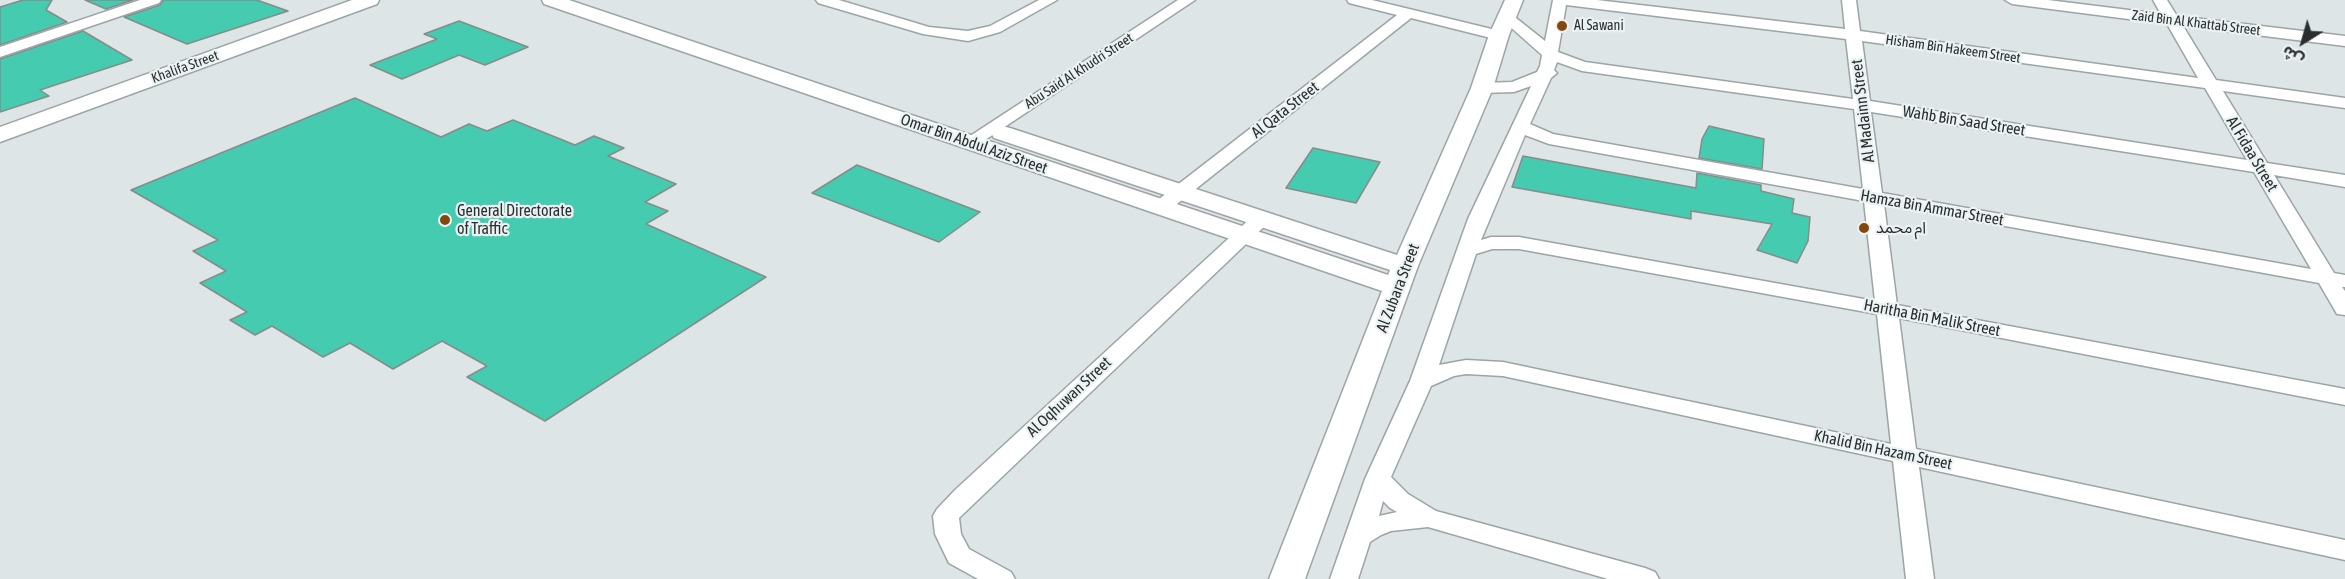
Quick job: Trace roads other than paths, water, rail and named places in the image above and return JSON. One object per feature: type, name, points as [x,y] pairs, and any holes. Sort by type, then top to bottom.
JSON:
[{"type":"street","points":[[0,52],[154,0]]},
{"type":"street","name":"Khalifa Street","points":[[0,135],[370,0]]},
{"type":"street","name":"Omar Bin Abdul Aziz Street","points":[[551,0],[1242,235],[1401,277]]},
{"type":"street","name":"Omar Bin Abdul Aziz Street","points":[[594,0],[1261,219],[1401,277]]},
{"type":"street","points":[[823,0],[962,43],[982,42],[1013,26],[1026,14],[1050,0]]},
{"type":"street","name":"Abu Said Al Khudri Street","points":[[970,142],[1188,0]]},
{"type":"street","points":[[1354,0],[1408,13],[1506,18]]},
{"type":"street","points":[[1344,579],[1378,479],[1422,381],[1478,219],[1552,55],[1560,0]]},
{"type":"street","name":"Hisham Bin Hakeem Street","points":[[1560,0],[1854,35],[2345,103]]},
{"type":"street","name":"Al Madainn Street","points":[[1849,0],[1920,579]]},
{"type":"street","name":"Zaid Bin Al Khattab Street","points":[[2012,0],[2345,41]]},
{"type":"street","name":"Al Fidaa Street","points":[[2160,0],[2260,167],[2335,280],[2345,309]]},
{"type":"street","name":"Al Qata Street","points":[[1161,207],[1408,13]]},
{"type":"street","name":"Wahb Bin Saad Street","points":[[1506,18],[1552,55],[1582,66],[1862,105],[2345,181]]},
{"type":"street","name":"Al Zubara Street","points":[[1287,579],[1401,277],[1482,88],[1506,18]]},
{"type":"street","name":"Wahb Bin Saad Street","points":[[1482,88],[1514,87],[1560,69],[1582,66]]},
{"type":"street","name":"Hamza Bin Ammar Street","points":[[1521,127],[1550,139],[2335,280]]},
{"type":"street","name":"Al Oqhuwan Street","points":[[1001,579],[959,556],[948,534],[946,516],[964,496],[1261,219]]},
{"type":"street","name":"Haritha Bin Malik Street","points":[[1478,219],[1496,232],[1519,243]]},
{"type":"street","name":"Haritha Bin Malik Street","points":[[1467,250],[1491,243],[1519,243],[1886,309],[2345,397]]},
{"type":"street","name":"Khalid Bin Hazam Street","points":[[1422,381],[1449,369],[1475,367],[1503,369],[2345,550]]},
{"type":"street","points":[[1378,479],[1399,501],[1428,518],[1645,579]]},
{"type":"street","points":[[1358,537],[1372,528],[1389,522],[1428,518]]},
{"type":"place","name":"Al Sawani","points":[[1562,26]]},
{"type":"place","name":"General Directorate of Traffic","points":[[445,220]]},
{"type":"place","name":"ام محمد","points":[[1864,228]]}]
